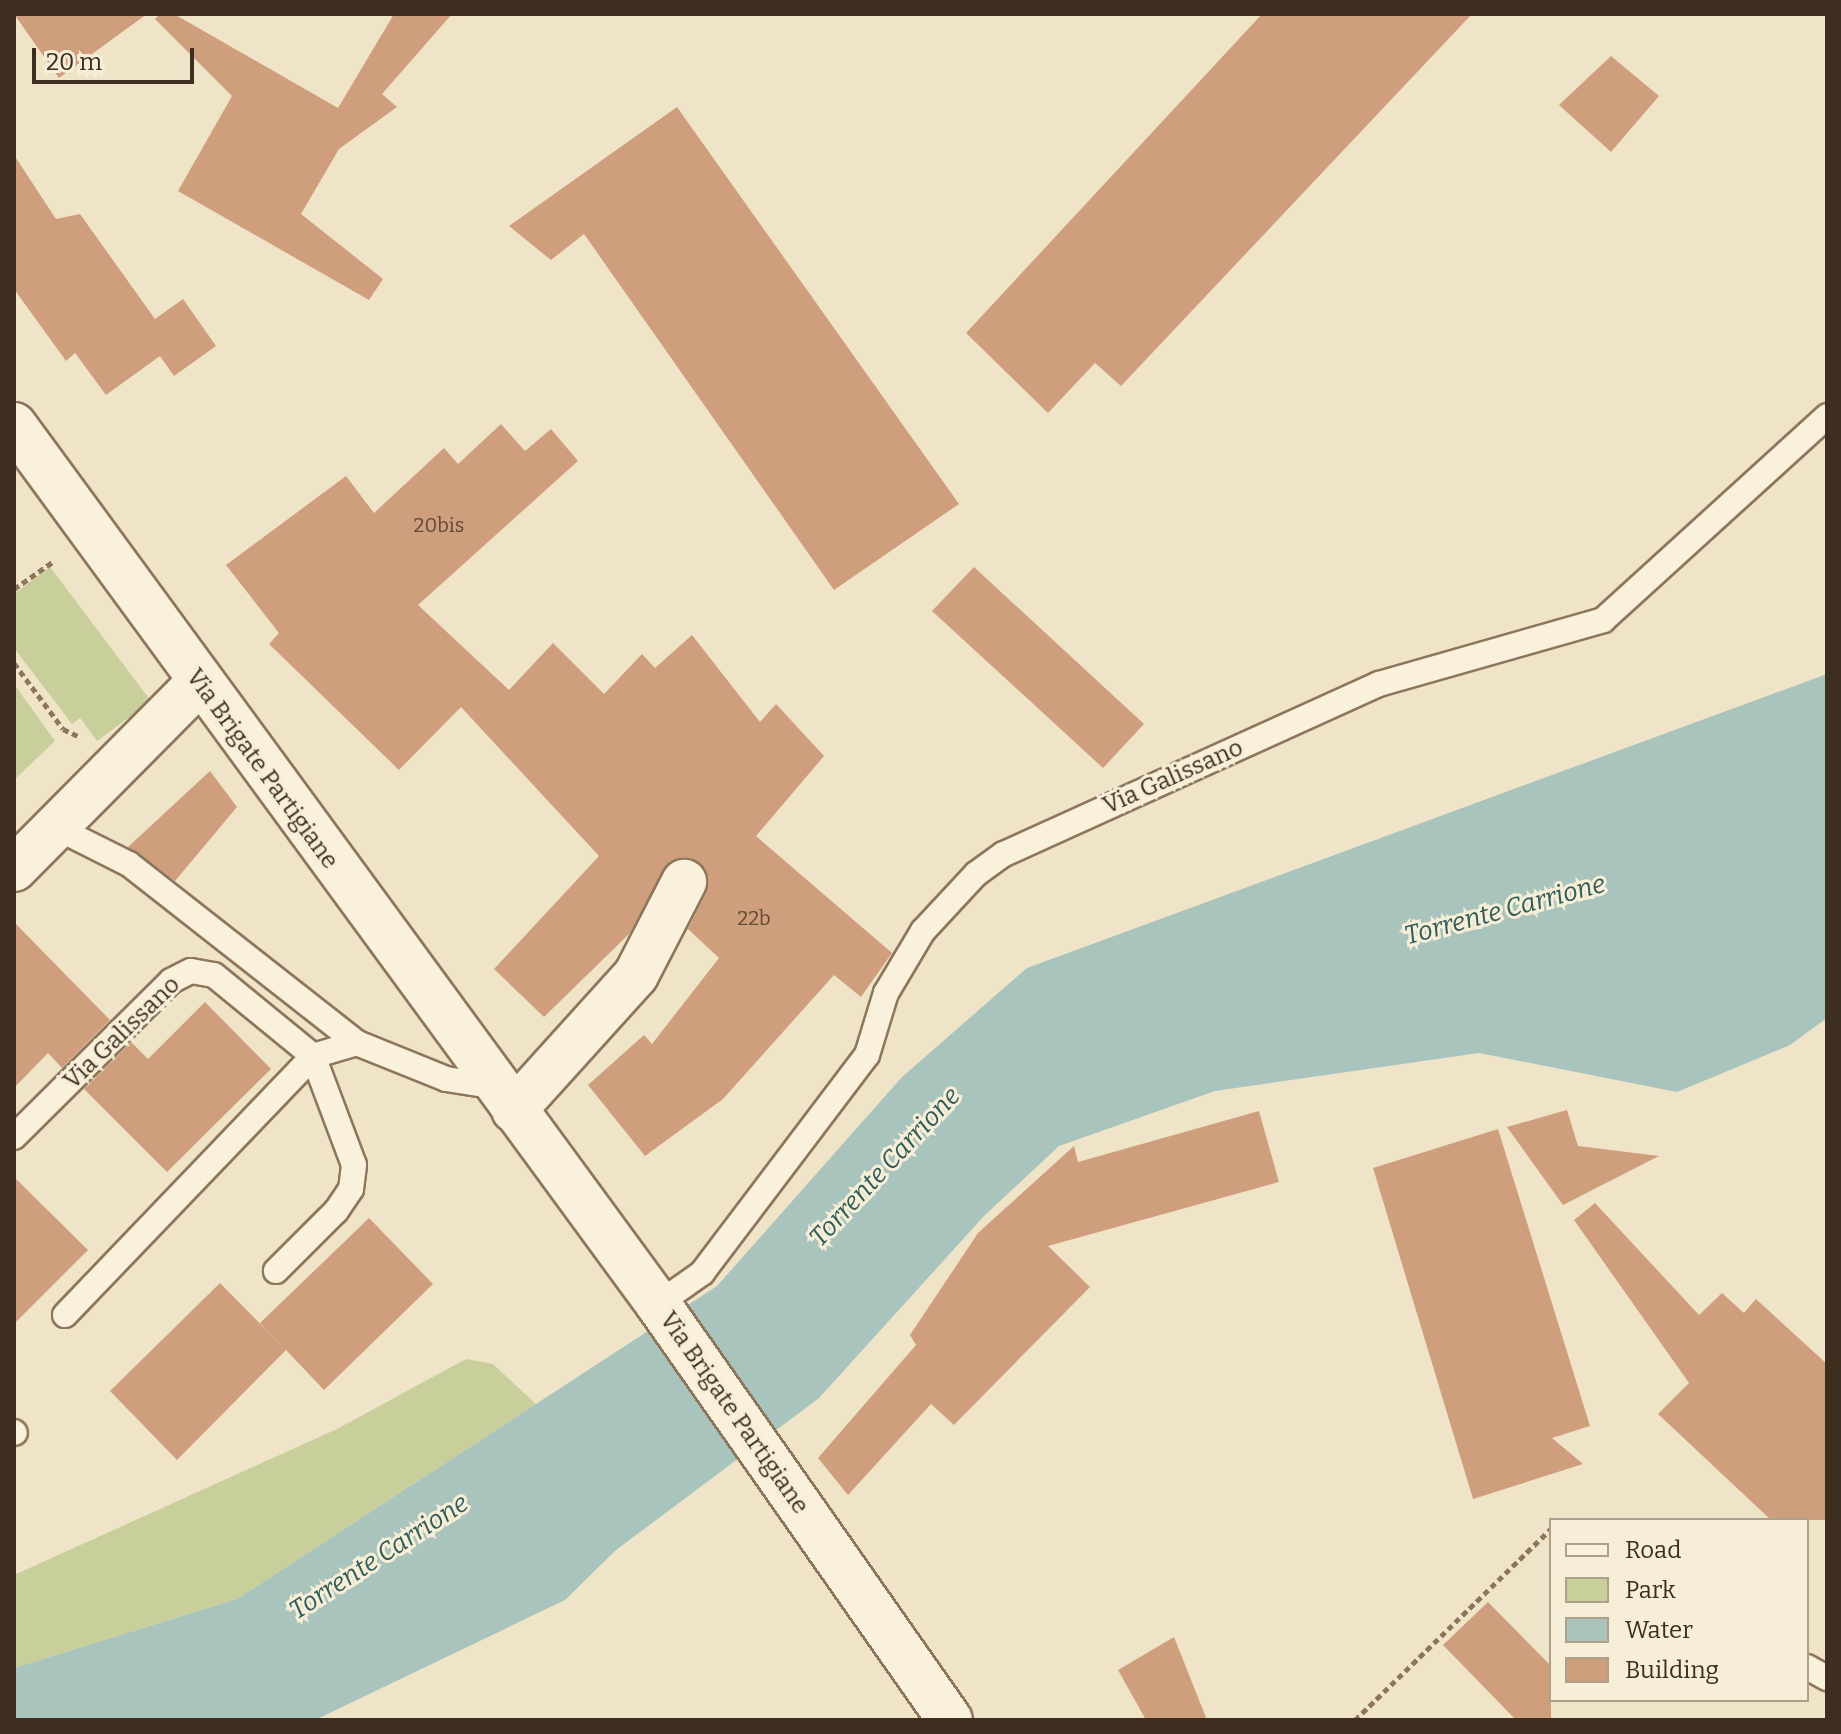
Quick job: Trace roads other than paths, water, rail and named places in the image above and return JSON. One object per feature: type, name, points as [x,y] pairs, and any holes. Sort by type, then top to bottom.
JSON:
[{"type":"street","name":"Via Brigate Partigiane","points":[[14,425],[199,683],[658,1304],[950,1720]]},
{"type":"street","points":[[14,869],[199,683]]},
{"type":"street","points":[[506,1099],[636,975],[684,882]]},
{"type":"lane","name":"Via Galissano","points":[[658,1304],[702,1273],[867,1055],[886,993],[923,931],[976,874],[1004,854],[1379,684],[1603,620],[1827,416]]},
{"type":"lane","points":[[57,828],[129,864],[357,1043],[506,1099]]},
{"type":"lane","name":"Via Galissano","points":[[14,1137],[171,981],[191,971],[224,982],[294,1048],[313,1056]]},
{"type":"lane","points":[[65,1315],[313,1056],[357,1043]]},
{"type":"lane","points":[[276,1271],[351,1189],[354,1165],[313,1056]]},
{"type":"lane","points":[[1809,1668],[1827,1678]]},
{"type":"water","name":"Torrente Carrione","points":[[1827,674],[1827,1018],[1790,1045],[1677,1092],[1479,1053],[1215,1091],[1059,1146],[984,1216],[819,1398],[616,1550],[565,1600],[315,1720],[14,1720],[14,1668],[237,1599],[717,1286],[902,1077],[1027,968]]}]
